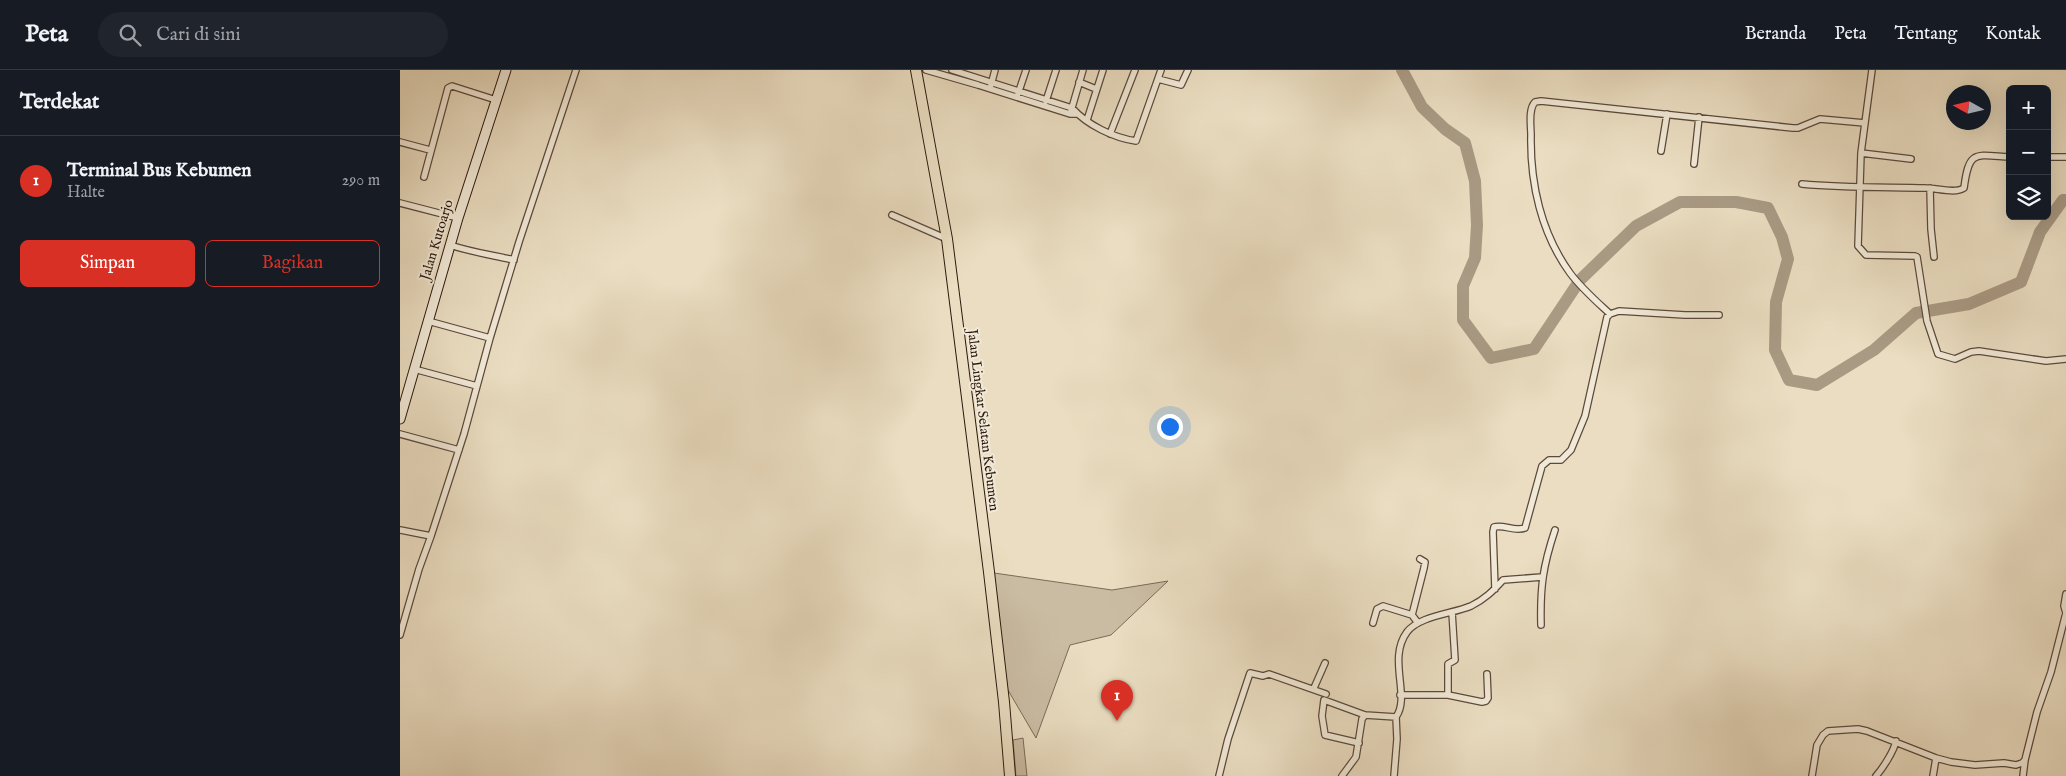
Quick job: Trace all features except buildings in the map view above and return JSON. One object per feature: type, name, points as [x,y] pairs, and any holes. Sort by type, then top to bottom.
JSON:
[{"type":"highway","name":"Jalan Lingkar Selatan Kebumen","points":[[916,70],[947,239],[989,572],[1004,702],[1010,776]]},
{"type":"main road","name":"Jalan Kutoarjo","points":[[400,419],[450,244],[504,70]]},
{"type":"street","points":[[400,635],[418,569],[431,536],[459,450],[531,202],[576,70]]},
{"type":"street","points":[[926,70],[964,77],[1045,102],[1071,111],[1110,134],[1136,141],[1161,70]]},
{"type":"street","points":[[952,70],[964,77]]},
{"type":"street","points":[[990,85],[995,70]]},
{"type":"street","points":[[1018,94],[1026,70]]},
{"type":"street","points":[[1045,102],[1056,70]]},
{"type":"street","points":[[1071,111],[1083,70]]},
{"type":"street","points":[[1087,120],[1103,70]]},
{"type":"street","points":[[1110,134],[1135,70]]},
{"type":"street","points":[[1158,79],[1181,85],[1188,70]]},
{"type":"street","points":[[1872,70],[1861,153],[1858,246],[1860,250],[1866,255],[1916,256],[1922,299],[1936,352],[1946,358],[1956,359],[1974,351],[2046,361],[2066,359]]},
{"type":"street","points":[[1079,82],[1096,89]]},
{"type":"street","points":[[424,178],[430,150],[450,86],[496,100]]},
{"type":"street","points":[[1610,314],[1570,274],[1549,235],[1534,189],[1530,143],[1532,104],[1541,101],[1793,128],[1798,128],[1820,119],[1865,123]]},
{"type":"street","points":[[1661,150],[1668,114]]},
{"type":"street","points":[[1694,164],[1699,117]]},
{"type":"street","points":[[400,142],[430,150]]},
{"type":"street","points":[[1861,153],[1911,159]]},
{"type":"street","points":[[1802,184],[1962,190],[1964,188],[1967,168],[1975,156],[2006,157]]},
{"type":"street","points":[[2051,158],[2066,157]]},
{"type":"street","points":[[1930,188],[1934,257]]},
{"type":"street","points":[[400,203],[458,218]]},
{"type":"street","points":[[892,215],[947,239]]},
{"type":"street","points":[[450,244],[471,252],[479,251],[514,260]]},
{"type":"street","points":[[1496,590],[1494,527],[1499,526],[1515,530],[1525,528],[1542,466],[1549,460],[1561,460],[1571,450],[1585,416],[1607,317],[1618,311],[1719,315]]},
{"type":"street","points":[[428,321],[490,338]]},
{"type":"street","points":[[414,369],[477,386]]},
{"type":"street","points":[[400,434],[459,450]]},
{"type":"street","points":[[400,530],[431,536]]},
{"type":"street","points":[[1542,624],[1542,578],[1544,563],[1555,530]]},
{"type":"street","points":[[1412,616],[1425,562],[1420,559]]},
{"type":"street","points":[[1394,776],[1398,739],[1396,717],[1399,712],[1400,695],[1398,651],[1407,632],[1418,623],[1479,602],[1496,590],[1503,580],[1542,578]]},
{"type":"street","points":[[2023,776],[2025,760],[2066,613],[2064,606],[2066,594]]},
{"type":"street","points":[[1374,624],[1380,607],[1386,606],[1412,616],[1418,623]]},
{"type":"street","points":[[1448,695],[1448,664],[1454,660],[1452,612]]},
{"type":"street","points":[[1314,688],[1325,662]]},
{"type":"street","points":[[1219,776],[1231,730],[1250,673],[1263,676],[1269,674],[1314,688],[1365,715],[1396,717]]},
{"type":"street","points":[[1400,695],[1448,695],[1470,700],[1486,701],[1488,692],[1487,674]]},
{"type":"street","points":[[1326,696],[1322,716],[1323,729],[1326,735],[1359,743]]},
{"type":"street","points":[[1342,776],[1354,763],[1362,719],[1365,715]]},
{"type":"street","points":[[1812,776],[1817,745],[1828,731],[1858,729],[1951,762],[1984,765],[2004,763],[2020,765],[2025,760]]},
{"type":"street","points":[[1876,776],[1894,752],[1896,741]]},
{"type":"street","points":[[1933,776],[1936,758]]},
{"type":"shaded area","points":[[987,572],[1112,590],[1168,581],[1111,635],[1070,645],[1036,738],[998,673]]},
{"type":"shaded area","points":[[1023,738],[1027,776],[1016,776],[1013,740]]},
{"type":"waterway","points":[[1402,70],[1422,107],[1445,129],[1465,143],[1475,181],[1477,225],[1475,258],[1463,286],[1463,320],[1491,358],[1534,349],[1580,280],[1636,226],[1680,202],[1736,202],[1768,208],[1782,237],[1788,259],[1776,302],[1775,350],[1789,380],[1817,385],[1874,350],[1916,313],[1969,304],[2021,282],[2040,232],[2063,200],[2066,200]]},
{"type":"place","name":"Terminal Bus Kebumen","points":[[1117,721]]}]
